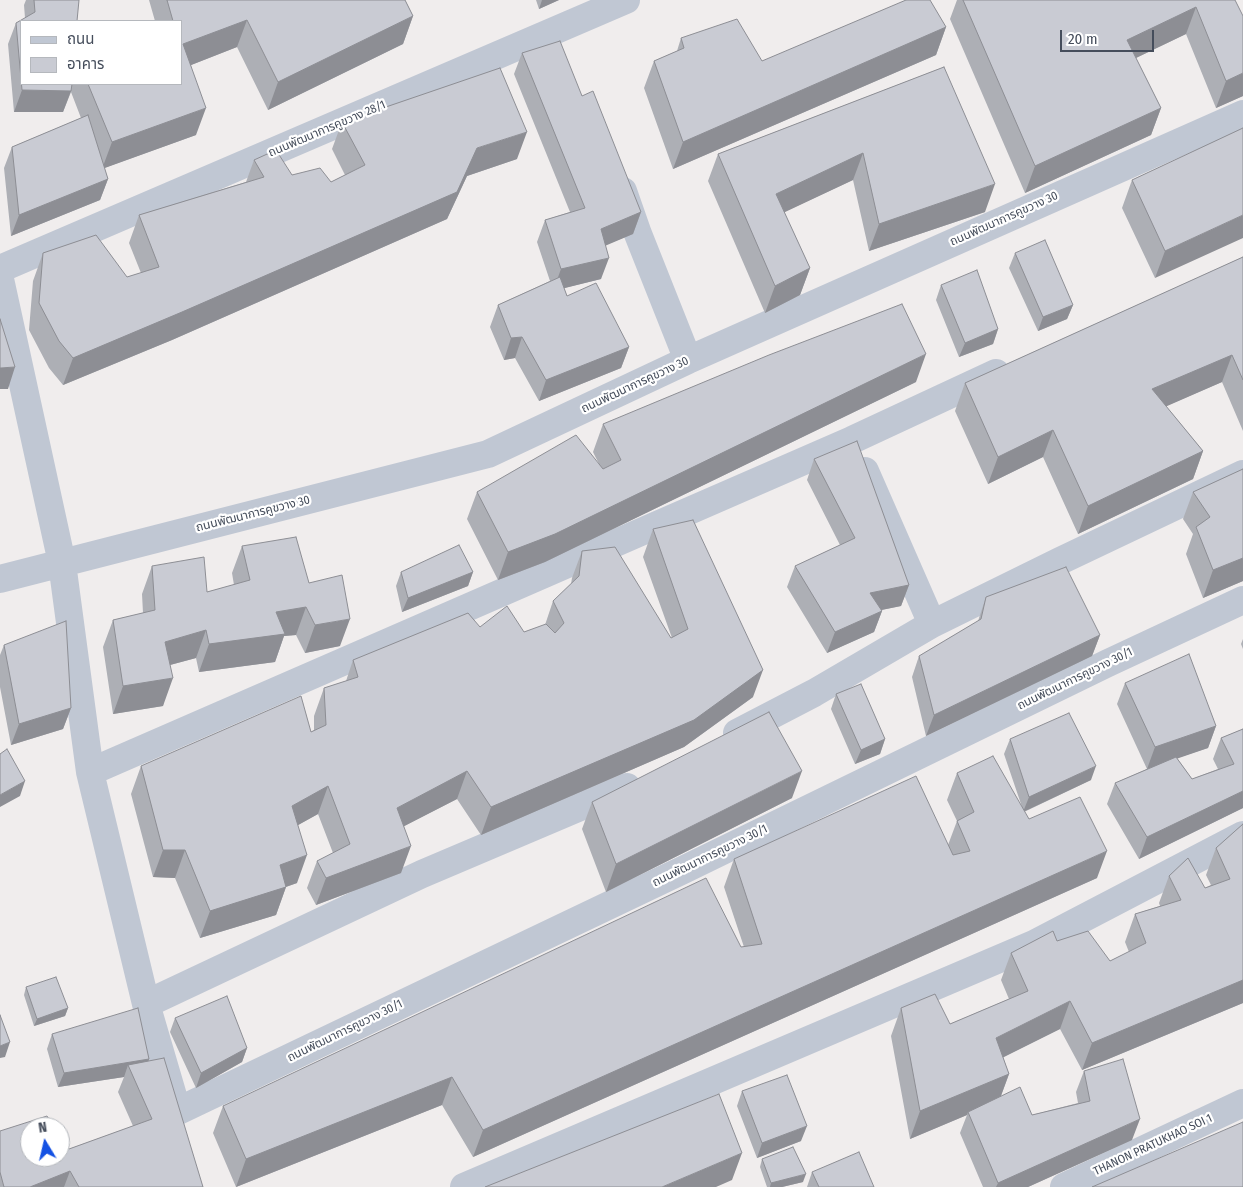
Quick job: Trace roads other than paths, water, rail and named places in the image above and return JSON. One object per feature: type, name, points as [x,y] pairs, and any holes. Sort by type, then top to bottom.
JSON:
[{"type":"street","name":"ถนนพัฒนาการคูขวาง 28/1","points":[[0,269],[626,0]]},
{"type":"street","name":"ถนนพัฒนาการคูขวาง 30","points":[[0,579],[488,454],[688,360],[1243,114]]},
{"type":"street","points":[[614,168],[688,360]]},
{"type":"street","points":[[0,279],[62,563],[90,772],[146,1004],[422,874],[648,778]]},
{"type":"street","points":[[90,772],[852,440],[1021,362]]},
{"type":"street","points":[[852,440],[932,624]]},
{"type":"street","points":[[718,742],[814,693],[932,624],[1243,474]]},
{"type":"street","points":[[1060,561],[1072,586]]},
{"type":"street","name":"ถนนพัฒนาการคูขวาง 30/1","points":[[146,1004],[181,1124],[700,861],[1108,663],[1243,600]]},
{"type":"street","points":[[1096,638],[1108,663]]},
{"type":"street","points":[[464,1187],[1034,944],[1243,834]]},
{"type":"street","name":"THANON PRATUKHAO SOI 1","points":[[1064,1187],[1243,1103]]}]
